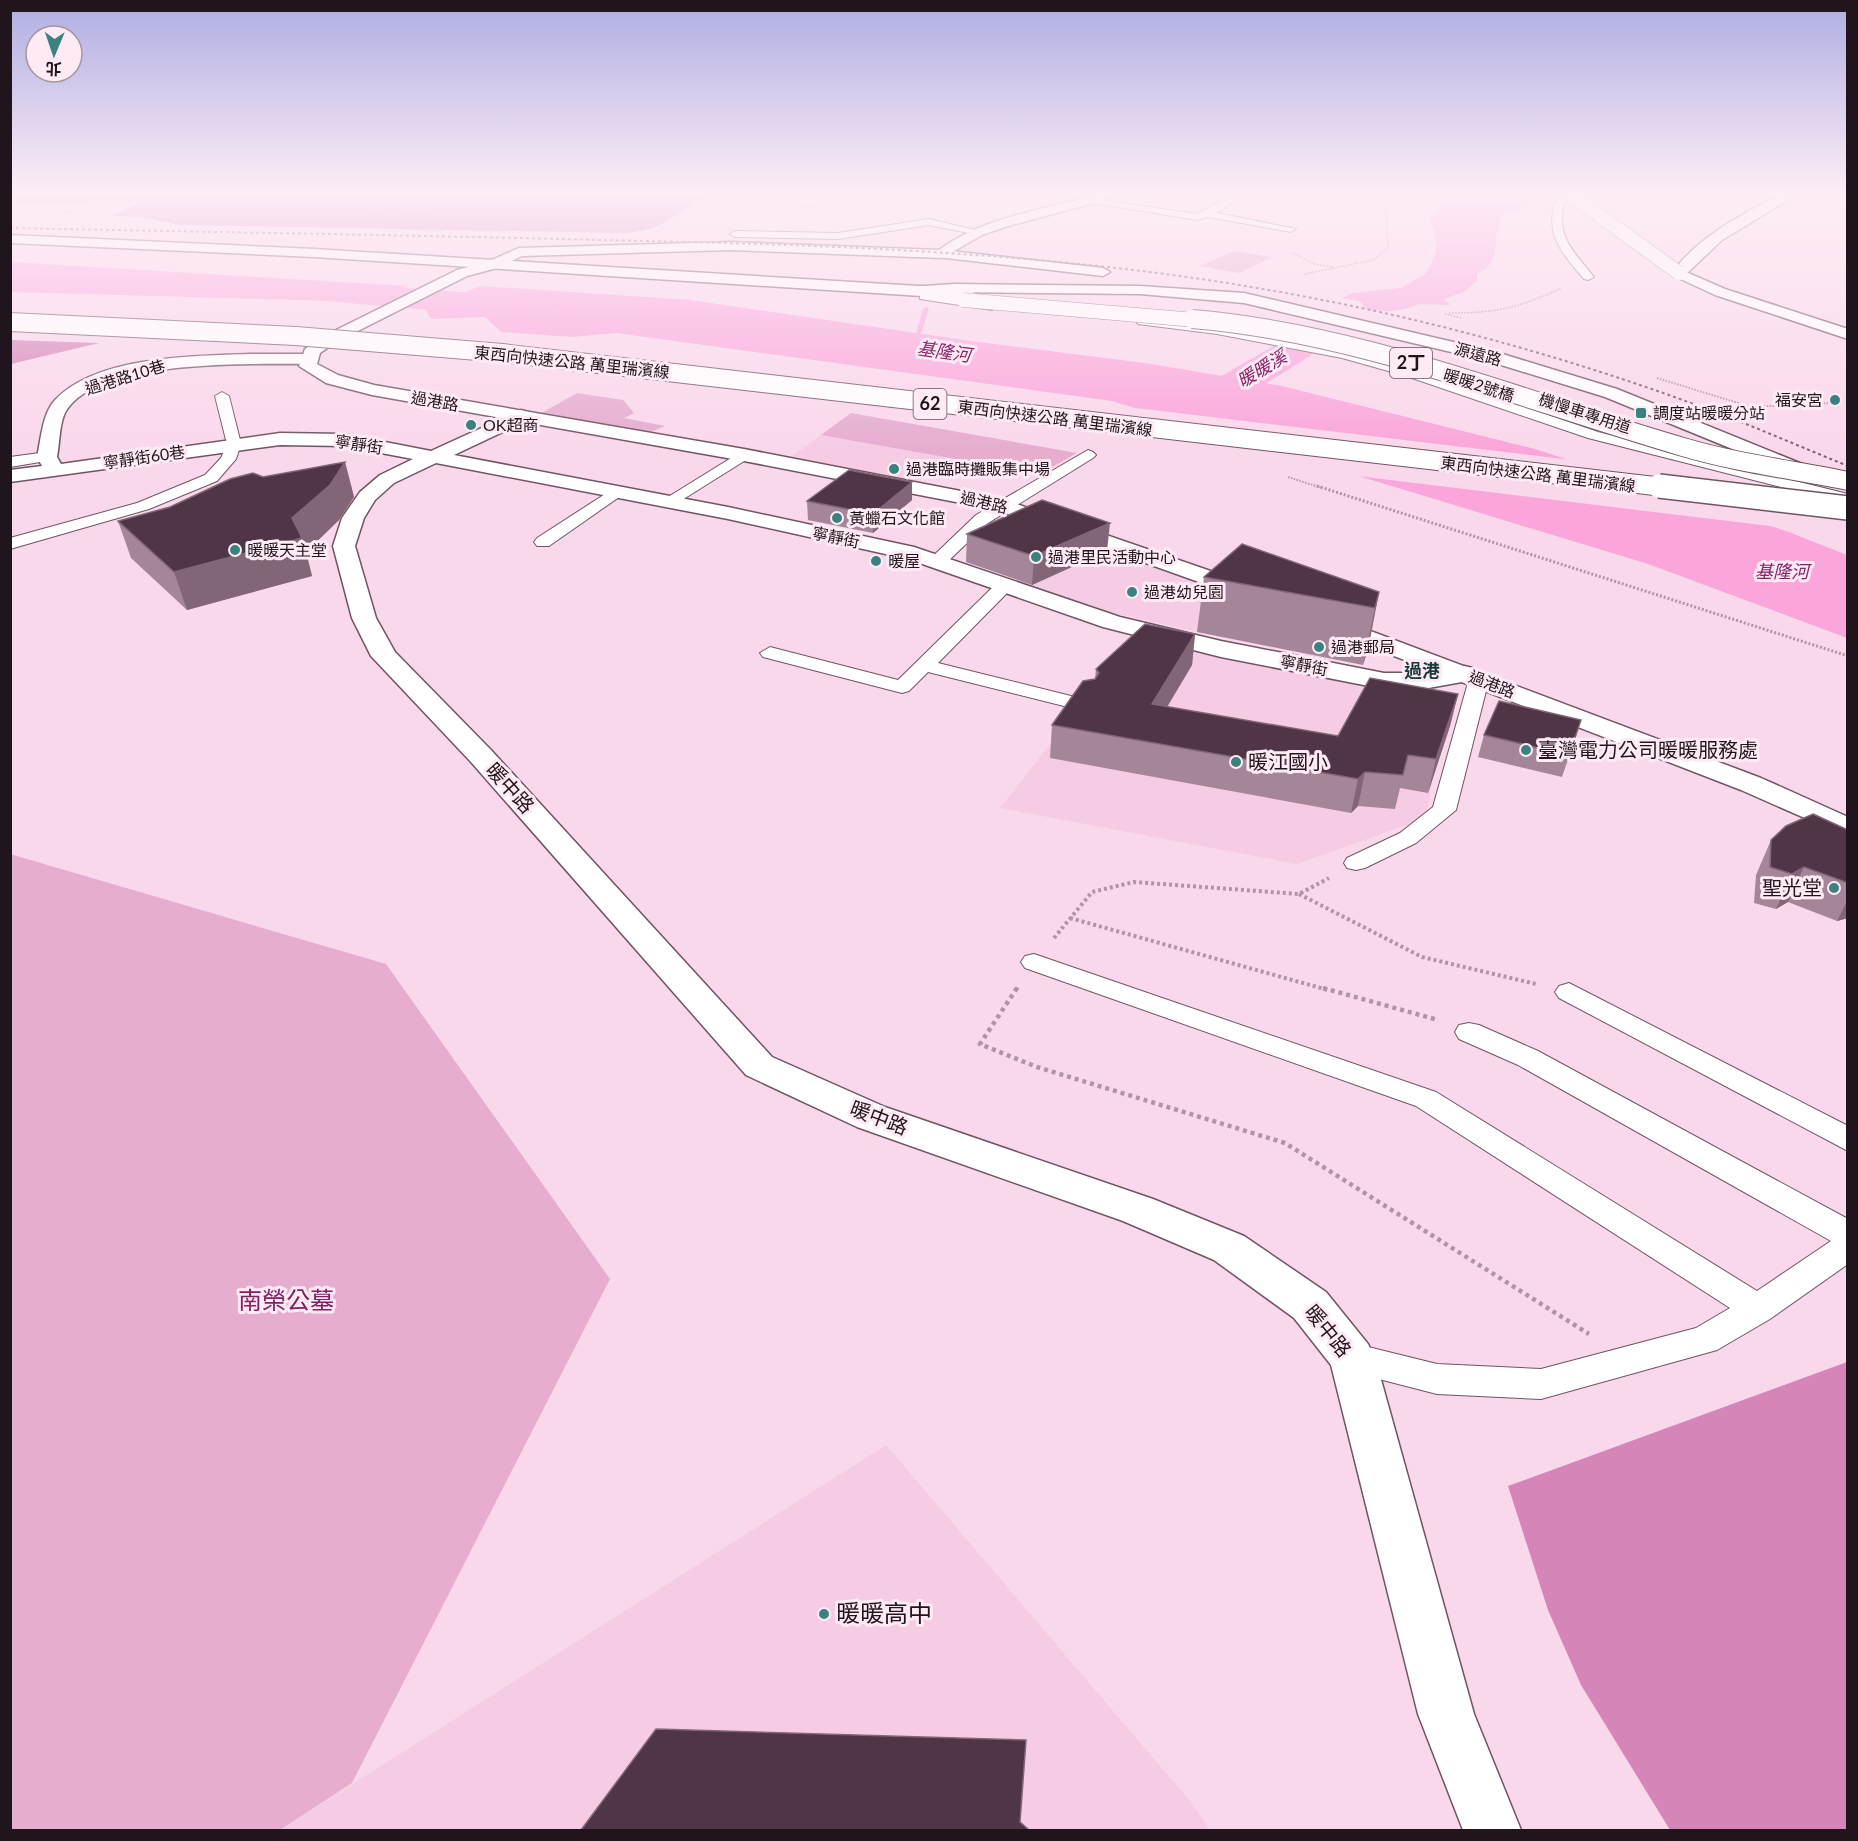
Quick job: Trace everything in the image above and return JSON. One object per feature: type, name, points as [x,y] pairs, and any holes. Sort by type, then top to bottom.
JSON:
[{"type":"main road","points":[[308,359],[314,348],[454,277]]},
{"type":"main road","name":"源遠路","points":[[641,277],[965,297]]},
{"type":"main road","points":[[1133,277],[1244,298]]},
{"type":"main road","points":[[1687,277],[1720,292],[1848,334]]},
{"type":"main road","name":"源遠路","points":[[917,294],[954,288],[1140,290],[1244,298],[1490,356],[1611,393],[1848,491]]},
{"type":"main road","name":"暖暖2號橋","points":[[965,297],[1229,313],[1358,337],[1457,364],[1639,423],[1713,442],[1848,471]]},
{"type":"main road","name":"暖暖2號橋","points":[[965,297],[1192,319],[1303,336],[1402,360],[1686,448],[1848,481]]},
{"type":"main road","name":"東西向快速公路 萬里瑞濱線","points":[[10,312],[291,324],[519,342],[1848,491]]},
{"type":"main road","points":[[10,320],[343,332]]},
{"type":"main road","name":"東西向快速公路 萬里瑞濱線","points":[[10,320],[296,336],[491,352],[1848,508]]},
{"type":"main road","name":"過港路10巷","points":[[51,464],[59,406],[82,387],[132,371],[175,362],[210,358],[308,359]]},
{"type":"main road","name":"過港路","points":[[308,359],[308,366],[318,372],[372,390],[744,455],[1002,505],[1262,597]]},
{"type":"main road","name":"暖中路","points":[[521,416],[387,479],[367,496],[353,518],[344,546],[364,618],[384,656],[489,765],[759,1066],[871,1117],[1138,1210],[1229,1248],[1310,1305],[1352,1358],[1446,1713],[1492,1830]]},
{"type":"main road","points":[[1063,427],[1175,446],[1339,468],[1848,525]]},
{"type":"main road","name":"寧靜街","points":[[234,444],[280,439],[344,440],[668,502],[914,554],[1112,622],[1221,649],[1384,681],[1423,681],[1472,676]]},
{"type":"main road","name":"寧靜街60巷","points":[[51,464],[234,444]]},
{"type":"main road","points":[[10,477],[51,464]]},
{"type":"main road","name":"過港路","points":[[1306,614],[1752,784],[1848,828]]},
{"type":"lane","name":"機慢車專用道","points":[[917,294],[1217,330],[1344,354],[1411,373],[1593,435],[1848,500]]},
{"type":"lane","points":[[10,544],[143,506],[211,478],[228,459],[234,444],[222,396]]},
{"type":"lane","points":[[668,502],[744,455]]},
{"type":"lane","points":[[937,562],[982,519],[1088,455]]},
{"type":"lane","points":[[10,462],[51,464]]},
{"type":"lane","points":[[543,542],[616,492]]},
{"type":"lane","points":[[770,653],[902,687],[1005,585]]},
{"type":"lane","points":[[924,665],[1084,705]]},
{"type":"lane","points":[[1356,863],[1408,838],[1444,810],[1472,676]]},
{"type":"lane","points":[[1034,962],[1426,1099],[1758,1309]]},
{"type":"lane","points":[[1569,992],[1848,1140]]},
{"type":"lane","points":[[1469,1032],[1528,1058],[1848,1235]]},
{"type":"lane","points":[[1352,1358],[1437,1379],[1542,1384],[1705,1340],[1758,1309],[1848,1246]]},
{"type":"path","points":[[1438,315],[1453,312],[1490,313],[1522,306],[1588,277]]},
{"type":"path","points":[[1751,407],[1829,403]]},
{"type":"path","points":[[1299,894],[1356,863]]},
{"type":"path","points":[[1569,992],[1422,957],[1299,894],[1134,882],[1092,892],[1034,962],[980,1044],[1037,1066],[1285,1143],[1630,1360]]},
{"type":"path","points":[[1070,918],[1418,1013],[1469,1032]]},
{"type":"shaded area","points":[[11,340],[99,343],[11,364]]},
{"type":"shaded area","name":"過港臨時攤販集中場","points":[[821,435],[948,457],[918,481],[791,457]]},
{"type":"shaded area","name":"過港幼兒園","points":[[1109,550],[1236,596],[1197,632],[1079,605],[1028,587]]},
{"type":"shaded area","name":"暖江國小","points":[[1151,641],[1445,705],[1426,818],[1297,864],[1000,808],[1073,715]]},
{"type":"shaded area","points":[[1847,1362],[1847,1830],[1670,1830],[1581,1685],[1548,1610],[1508,1486]]},
{"type":"shaded area","name":"暖暖高中","points":[[886,1445],[1190,1801],[1210,1830],[280,1830]]},
{"type":"green space","points":[[577,393],[623,400],[634,413],[624,418],[665,426],[646,434],[536,416]]},
{"type":"green space","points":[[851,413],[1077,453],[1040,474],[821,435]]},
{"type":"green space","name":"南榮公墓","points":[[10,854],[386,964],[610,1279],[352,1783],[280,1830],[11,1830]]},
{"type":"water","points":[[11,277],[257,277],[407,286],[370,302],[11,292]]},
{"type":"water","points":[[1424,277],[1477,277],[1477,281],[1464,292],[1444,299],[1450,305],[1384,303],[1384,306],[1342,298],[1353,293],[1418,286]]},
{"type":"water","points":[[480,286],[690,300],[971,341],[1145,363],[1282,386],[1535,449],[1789,532],[1847,555],[1847,638],[1648,564],[1112,401],[616,333],[572,337],[501,332],[485,317],[431,319],[425,309]]},
{"type":"pier","points":[[1119,406],[1580,461],[1786,528],[1341,474]]},
{"type":"building","points":[[345,462],[330,485],[292,518],[302,538],[174,572],[118,521],[170,507],[230,479],[253,473],[263,477]]},
{"type":"building","points":[[849,470],[912,482],[873,514],[807,501]]},
{"type":"building","points":[[1042,500],[1110,523],[1034,556],[967,534]]},
{"type":"building","points":[[1242,544],[1379,592],[1375,608],[1204,577]]},
{"type":"building","points":[[1145,624],[1195,634],[1152,704],[1338,736],[1370,678],[1458,694],[1436,759],[1408,755],[1403,775],[1365,772],[1358,779],[1052,725],[1083,681],[1095,679],[1099,673],[1096,669]]},
{"type":"building","points":[[1499,701],[1581,720],[1569,755],[1484,735]]},
{"type":"building","points":[[1813,814],[1848,830],[1848,883],[1804,867],[1792,874],[1770,867],[1771,840],[1786,826]]},
{"type":"building","points":[[656,1729],[1026,1740],[1020,1822],[1029,1830],[581,1830]]},
{"type":"waterway","name":"暖暖溪","points":[[1377,301],[1409,298],[1445,277]]},
{"type":"waterway","name":"基隆河","points":[[280,289],[543,309]]},
{"type":"waterway","points":[[914,347],[926,309]]},
{"type":"waterway","name":"暖暖溪","points":[[1227,390],[1297,348]]},
{"type":"railway","points":[[1185,277],[1351,306],[1499,342],[1644,386],[1848,466]]},
{"type":"place","name":"福安宮","points":[[1835,400]]},
{"type":"place","name":"調度站暖暖分站","points":[[1641,413]]},
{"type":"place","name":"OK超商","points":[[471,425]]},
{"type":"place","name":"過港臨時攤販集中場","points":[[894,469]]},
{"type":"place","name":"黃蠟石文化館","points":[[837,518]]},
{"type":"place","name":"暖暖天主堂","points":[[235,550]]},
{"type":"place","name":"過港里民活動中心","points":[[1036,557]]},
{"type":"place","name":"暖屋","points":[[876,561]]},
{"type":"place","name":"過港幼兒園","points":[[1132,592]]},
{"type":"place","name":"過港郵局","points":[[1319,647]]},
{"type":"place","name":"臺灣電力公司暖暖服務處","points":[[1526,750]]},
{"type":"place","name":"暖江國小","points":[[1236,762]]},
{"type":"place","name":"聖光堂","points":[[1834,888]]},
{"type":"place","name":"暖暖高中","points":[[824,1614]]},
{"type":"district","name":"過港","points":[[1422,671]]}]
